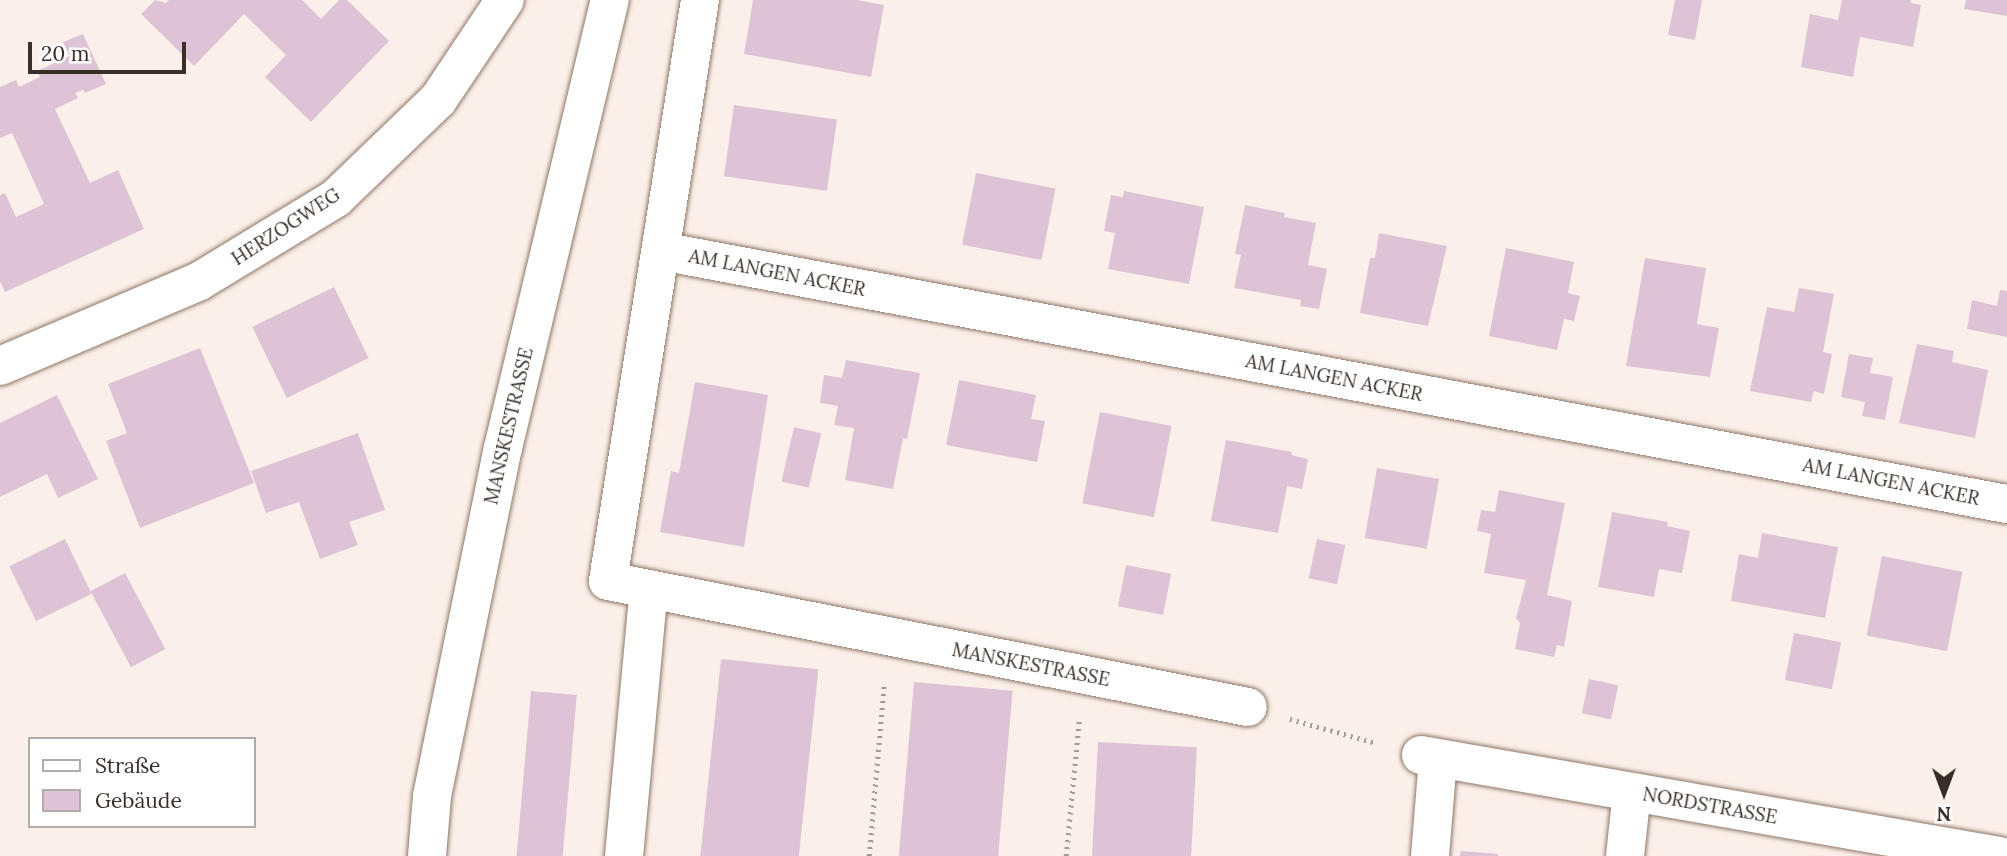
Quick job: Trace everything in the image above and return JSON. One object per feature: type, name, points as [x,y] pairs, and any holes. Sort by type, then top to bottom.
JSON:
[{"type":"street","name":"HERZOGWEG","points":[[0,366],[198,282],[336,198],[438,100],[505,0]]},
{"type":"street","name":"MANSKESTRASSE","points":[[427,856],[432,796],[503,448],[610,0]]},
{"type":"street","name":"MANSKESTRASSE","points":[[700,0],[608,581],[1248,707]]},
{"type":"street","name":"AM LANGEN ACKER","points":[[661,251],[2007,504]]},
{"type":"street","points":[[624,856],[649,589]]},
{"type":"street","points":[[1429,757],[1430,856]]},
{"type":"street","name":"NORDSTRASSE","points":[[1429,757],[1632,792],[1831,841],[1999,856]]},
{"type":"street","points":[[1625,856],[1632,792]]},
{"type":"path","points":[[869,856],[889,636]]},
{"type":"path","points":[[1066,856],[1083,675]]},
{"type":"path","points":[[1248,707],[1429,757]]},
{"type":"building","points":[[155,0],[166,3],[169,0],[302,0],[321,19],[339,0],[347,0],[389,41],[311,122],[265,77],[286,55],[244,14],[194,66],[141,14]]},
{"type":"building","points":[[753,0],[857,0],[884,5],[871,77],[744,54]]},
{"type":"building","points":[[1675,0],[1702,0],[1695,40],[1668,35]]},
{"type":"building","points":[[1842,0],[1911,0],[1911,3],[1921,5],[1913,47],[1860,37],[1853,77],[1801,67],[1810,14],[1838,20]]},
{"type":"building","points":[[1966,0],[2007,0],[2007,16],[1964,9]]},
{"type":"building","points":[[83,34],[106,84],[85,93],[83,90],[75,93],[78,98],[55,109],[90,183],[118,170],[144,229],[5,292],[0,281],[0,195],[5,193],[16,217],[44,204],[12,133],[0,138],[0,87],[16,80],[19,87],[40,77],[37,71],[70,56],[63,42]]},
{"type":"building","points":[[734,105],[837,119],[827,191],[724,176]]},
{"type":"building","points":[[976,173],[1056,188],[1042,260],[962,245]]},
{"type":"building","points":[[1124,191],[1204,207],[1189,284],[1108,269],[1115,233],[1104,231],[1111,195],[1123,197]]},
{"type":"building","points":[[1245,205],[1316,223],[1308,265],[1327,269],[1319,309],[1300,306],[1301,300],[1234,288],[1241,255],[1235,254]]},
{"type":"building","points":[[1379,233],[1447,246],[1428,326],[1360,313],[1370,258],[1375,258]]},
{"type":"building","points":[[1506,248],[1574,262],[1568,293],[1580,296],[1574,321],[1564,319],[1557,350],[1489,336]]},
{"type":"building","points":[[1645,258],[1706,268],[1697,324],[1719,328],[1710,377],[1626,366]]},
{"type":"building","points":[[334,287],[369,358],[287,398],[252,327]]},
{"type":"building","points":[[1799,288],[1834,294],[1823,352],[1832,354],[1824,394],[1814,391],[1811,402],[1750,391],[1767,307],[1794,312]]},
{"type":"building","points":[[2000,290],[2007,291],[2007,337],[1967,329],[1972,300],[1997,306]]},
{"type":"building","points":[[1917,344],[1954,351],[1952,362],[1988,370],[1975,438],[1899,423]]},
{"type":"building","points":[[200,348],[254,483],[140,528],[106,441],[127,433],[108,384]]},
{"type":"building","points":[[1849,354],[1873,358],[1870,373],[1893,377],[1885,420],[1862,416],[1865,402],[1841,397]]},
{"type":"building","points":[[846,360],[920,373],[907,439],[903,438],[893,489],[845,480],[854,428],[834,425],[838,406],[820,403],[824,375],[842,378]]},
{"type":"building","points":[[959,380],[1036,395],[1031,419],[1045,421],[1037,462],[946,445]]},
{"type":"building","points":[[695,382],[768,395],[744,547],[660,532],[671,471],[679,473]]},
{"type":"building","points":[[57,395],[98,479],[58,498],[47,474],[0,497],[0,423]]},
{"type":"building","points":[[1100,412],[1172,426],[1154,517],[1082,503]]},
{"type":"building","points":[[794,427],[821,433],[809,488],[781,482]]},
{"type":"building","points":[[358,433],[385,510],[349,522],[358,545],[320,559],[299,502],[266,513],[251,471]]},
{"type":"building","points":[[1226,440],[1292,452],[1291,455],[1308,459],[1302,489],[1287,486],[1278,533],[1211,521]]},
{"type":"building","points":[[1377,468],[1439,479],[1427,549],[1365,538]]},
{"type":"building","points":[[1499,490],[1565,503],[1547,595],[1572,601],[1564,647],[1557,645],[1554,657],[1515,649],[1520,623],[1516,618],[1526,580],[1484,573],[1491,534],[1477,531],[1481,510],[1495,512]]},
{"type":"building","points":[[1612,512],[1668,522],[1667,526],[1690,531],[1682,573],[1659,569],[1654,597],[1598,587]]},
{"type":"building","points":[[1762,533],[1838,547],[1825,618],[1731,601],[1739,554],[1758,558]]},
{"type":"building","points":[[65,539],[92,594],[36,621],[9,566]]},
{"type":"building","points":[[1317,539],[1345,545],[1337,584],[1309,578]]},
{"type":"building","points":[[1882,556],[1962,572],[1947,651],[1867,636]]},
{"type":"building","points":[[1126,565],[1171,574],[1163,615],[1118,606]]},
{"type":"building","points":[[125,573],[165,649],[131,667],[91,591]]},
{"type":"building","points":[[1794,633],[1841,642],[1832,689],[1785,680]]},
{"type":"building","points":[[721,659],[818,669],[799,856],[700,856]]},
{"type":"building","points":[[1589,679],[1618,685],[1611,719],[1582,713]]},
{"type":"building","points":[[914,682],[1013,691],[998,856],[899,856]]},
{"type":"building","points":[[531,691],[577,695],[563,856],[517,856]]},
{"type":"building","points":[[1098,742],[1197,747],[1191,856],[1092,856]]},
{"type":"building","points":[[1461,851],[1498,854],[1498,856],[1460,856]]}]
